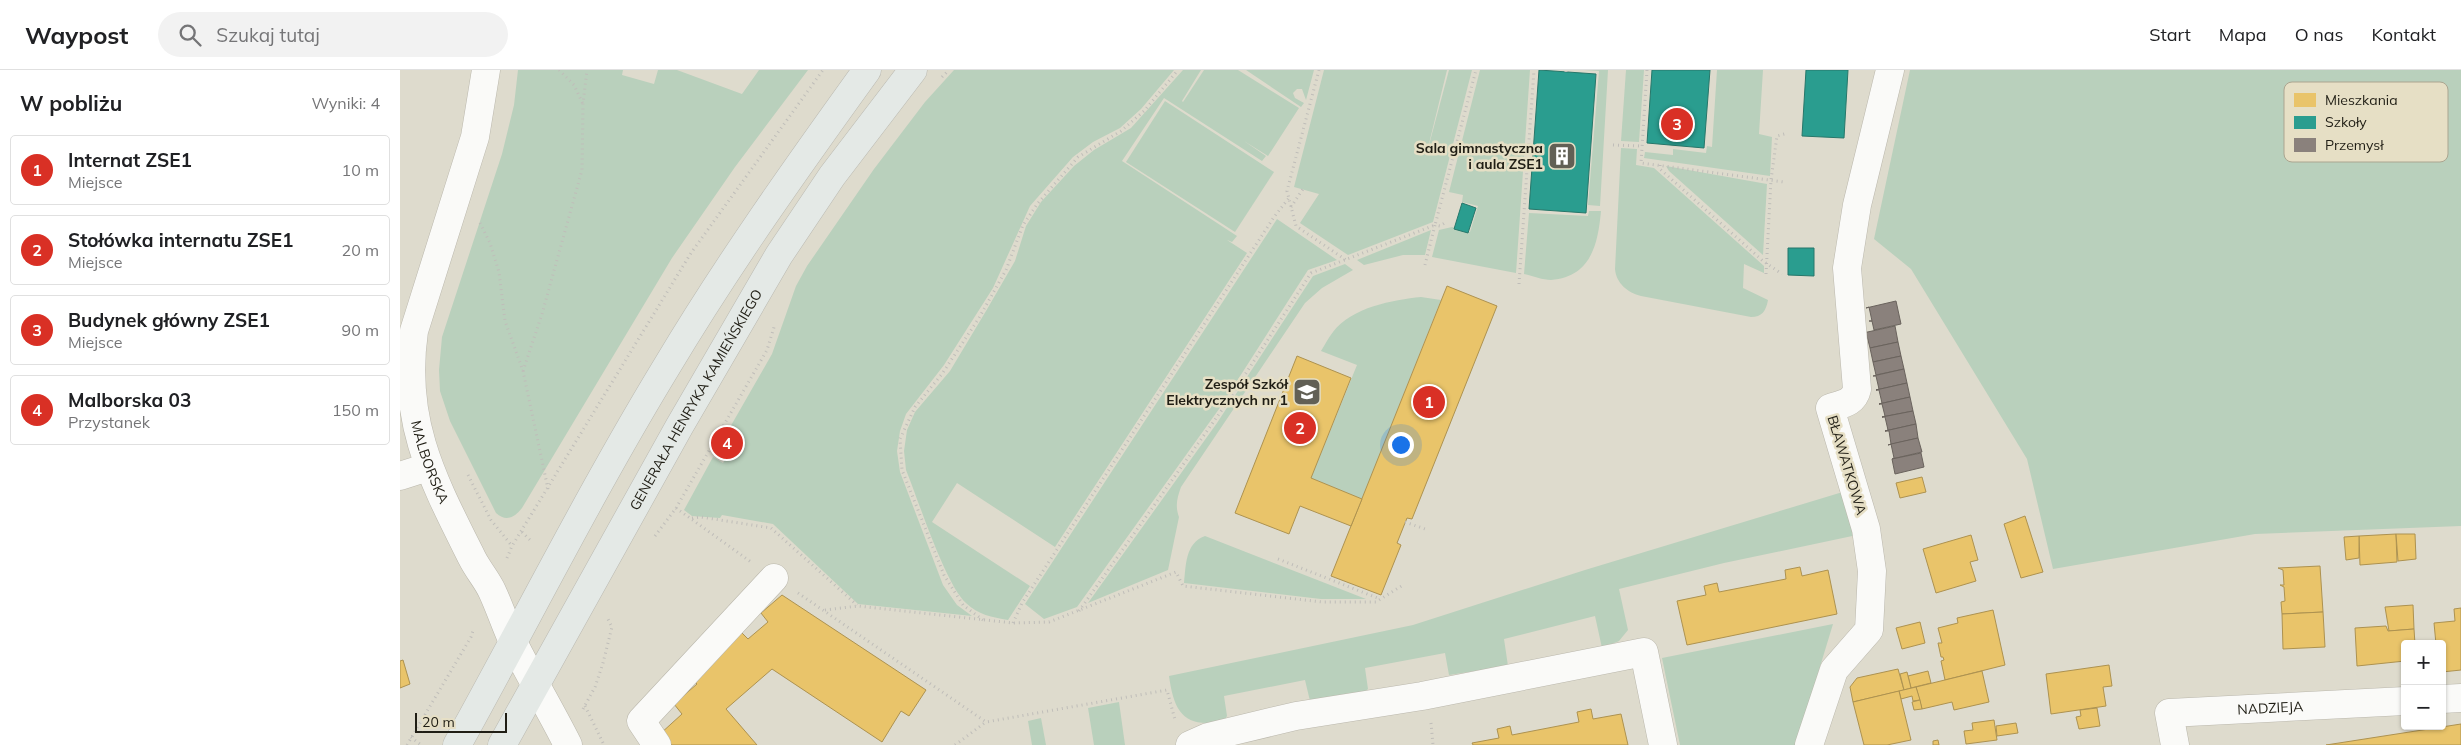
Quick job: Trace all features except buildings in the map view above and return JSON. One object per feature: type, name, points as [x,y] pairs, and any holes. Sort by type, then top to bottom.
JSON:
[{"type":"main road","points":[[457,745],[620,445],[667,365],[784,184],[867,70]]},
{"type":"main road","name":"GENERAŁA HENRYKA KAMIEŃSKIEGO","points":[[502,745],[679,427],[779,255],[832,176],[925,76]]},
{"type":"street","name":"MALBORSKA","points":[[486,70],[475,138],[414,331],[410,360],[412,400],[418,435],[428,467],[474,561],[492,590],[514,643],[568,745]]},
{"type":"street","name":"BŁAWATKOWA","points":[[1809,745],[1834,670],[1869,630],[1872,571],[1866,529],[1830,408],[1850,401],[1855,397],[1857,389],[1847,268],[1857,205],[1890,70]]},
{"type":"street","points":[[400,476],[428,467]]},
{"type":"street","points":[[657,745],[641,721],[774,578]]},
{"type":"street","points":[[1184,736],[1208,737],[1296,716],[1422,696],[1644,652],[1662,745]]},
{"type":"street","points":[[2446,699],[2461,698]]},
{"type":"street","name":"NADZIEJA","points":[[2175,745],[2169,713],[2401,701]]},
{"type":"path","points":[[559,70],[574,85],[583,104]]},
{"type":"path","points":[[523,371],[542,314],[582,170],[583,104],[587,70]]},
{"type":"path","points":[[506,561],[512,546],[548,490],[691,253],[822,70]]},
{"type":"path","points":[[925,76],[949,70]]},
{"type":"path","points":[[983,620],[963,605],[944,575],[902,470],[900,439],[915,407],[942,374],[979,318],[1006,270],[1023,225],[1038,202],[1078,157],[1121,131],[1144,111],[1178,70]]},
{"type":"path","points":[[1319,70],[1287,191],[1296,226],[1346,260]]},
{"type":"path","points":[[1425,265],[1476,70]]},
{"type":"path","points":[[1519,284],[1534,70]]},
{"type":"path","points":[[1648,70],[1641,163],[1784,182]]},
{"type":"path","points":[[1766,274],[1765,262],[1771,180],[1777,136],[1788,133]]},
{"type":"path","points":[[1613,145],[1642,146]]},
{"type":"path","points":[[1660,165],[1660,169],[1765,262],[1782,274]]},
{"type":"path","points":[[1291,207],[1303,189]]},
{"type":"path","points":[[1013,624],[1027,595],[1288,198]]},
{"type":"path","points":[[478,219],[490,243],[499,272],[505,322],[523,371],[548,490]]},
{"type":"path","points":[[1079,611],[1224,408],[1311,274],[1436,225],[1440,226],[1446,222]]},
{"type":"path","points":[[653,539],[676,508],[767,350],[776,322]]},
{"type":"path","points":[[467,473],[491,520],[512,546]]},
{"type":"path","points":[[676,508],[774,578],[824,610],[986,722]]},
{"type":"path","points":[[1405,522],[1425,529]]},
{"type":"path","points":[[1278,558],[1381,600]]},
{"type":"path","points":[[824,610],[858,606],[1013,624],[1049,622],[1176,572],[1183,586],[1322,602],[1376,602],[1403,585]]},
{"type":"path","points":[[604,745],[585,706],[595,687],[612,627],[605,611]]},
{"type":"path","points":[[407,745],[471,637],[474,620]]},
{"type":"path","points":[[955,745],[986,722],[1167,690],[1184,736]]},
{"type":"path","points":[[1431,723],[1433,745]]},
{"type":"path","points":[[411,737],[421,745]]},
{"type":"green space","points":[[518,70],[623,70],[622,75],[654,84],[658,70],[677,70],[742,94],[759,70],[808,70],[735,167],[672,258],[522,508],[510,518],[507,518],[496,513],[450,421],[440,391],[439,370],[442,337],[502,154],[514,105]]},
{"type":"green space","points":[[954,70],[1174,70],[1141,109],[1120,128],[1093,142],[1073,157],[1030,206],[993,288],[944,365],[906,414],[900,431],[897,451],[900,472],[943,585],[957,605],[972,616],[858,604],[773,524],[722,515],[720,518],[692,516],[684,510],[713,457],[723,463],[740,435],[729,429],[772,354],[796,286],[807,266],[874,169],[925,102]]},
{"type":"green space","points":[[1183,70],[1201,70],[1183,102],[1204,70],[1238,70],[1299,108],[1268,156],[1244,141],[1266,156],[1262,161],[1164,98],[1122,161],[1237,236],[1232,242],[1227,240],[1247,253],[1055,547],[957,483],[932,522],[1030,586],[1008,620],[986,615],[966,603],[949,578],[941,560],[906,470],[904,451],[907,430],[915,412],[950,371],[986,311],[1015,261],[1026,226],[1041,202],[1074,166],[1094,150],[1131,128]]},
{"type":"green space","points":[[1246,70],[1314,70],[1306,100],[1302,89],[1297,89],[1293,93],[1295,98],[1304,103],[1301,107]]},
{"type":"green space","points":[[1324,70],[1447,70],[1425,160],[1449,70],[1472,70],[1433,222],[1348,255],[1300,223],[1319,194],[1294,187]]},
{"type":"green space","points":[[1480,70],[1530,70],[1516,273],[1432,257],[1439,230],[1452,227],[1470,232],[1478,206],[1462,202],[1463,195],[1449,192]]},
{"type":"green space","points":[[1584,70],[1608,70],[1600,206],[1588,205],[1599,71]]},
{"type":"green space","points":[[1626,70],[1644,70],[1639,142],[1621,141]]},
{"type":"green space","points":[[1717,70],[1763,70],[1759,134],[1772,137],[1770,176],[1644,158],[1645,152],[1673,155],[1673,149],[1706,153],[1707,146],[1712,147]]},
{"type":"green space","points":[[1910,70],[2461,70],[2461,526],[2255,534],[2053,569],[2027,459],[1911,269],[1874,239]]},
{"type":"green space","points":[[1165,101],[1274,172],[1235,232],[1126,162]]},
{"type":"green space","points":[[1621,148],[1637,149],[1636,165],[1654,168],[1764,266],[1764,273],[1744,264],[1743,288],[1768,300],[1765,310],[1761,315],[1751,317],[1641,296],[1627,290],[1620,283],[1615,269]]},
{"type":"green space","points":[[1666,166],[1767,184],[1763,255],[1669,171]]},
{"type":"green space","points":[[1589,211],[1601,211],[1600,223],[1594,247],[1584,266],[1565,278],[1551,280],[1524,274],[1529,213],[1588,216]]},
{"type":"green space","points":[[1277,219],[1337,260],[1308,270],[1219,409],[1077,607],[1044,619],[1025,604]]},
{"type":"green space","points":[[1431,230],[1425,255],[1403,255],[1364,265],[1357,260]]},
{"type":"green space","points":[[1345,264],[1353,270],[1322,288],[1305,303],[1181,487],[1177,502],[1179,517],[1168,570],[1088,603],[1217,423],[1313,276]]},
{"type":"green space","points":[[1421,297],[1441,300],[1362,499],[1311,478],[1357,365],[1321,351],[1328,339],[1341,323],[1362,311],[1398,300]]},
{"type":"green space","points":[[1846,491],[1857,535],[1724,563],[1619,589],[1628,630],[1619,641],[1602,648],[1595,616],[1504,639],[1508,666],[1449,675],[1445,653],[1365,668],[1368,689],[1362,695],[1310,701],[1305,680],[1224,696],[1227,716],[1224,721],[1211,723],[1200,723],[1191,720],[1178,709],[1174,700],[1169,676],[1413,625],[1585,570]]},
{"type":"green space","points":[[1205,536],[1366,599],[1321,599],[1184,583],[1186,563],[1190,549],[1198,539]]},
{"type":"green space","points":[[1833,624],[1812,693],[1801,745],[1680,745],[1662,658]]},
{"type":"green space","points":[[1119,702],[1125,745],[1094,745],[1088,708]]},
{"type":"green space","points":[[1041,718],[1046,745],[1032,745],[1028,721]]},
{"type":"place","name":"Budynek główny ZSE1","points":[[1677,124]]},
{"type":"place","name":"Sala gimnastyczna i aula ZSE1","points":[[1562,156]]},
{"type":"place","name":"Zespół Szkół Elektrycznych nr 1","points":[[1307,392]]},
{"type":"place","name":"Internat ZSE1","points":[[1429,402]]},
{"type":"place","name":"Stołówka internatu ZSE1","points":[[1300,428]]},
{"type":"place","name":"Malborska 03","points":[[727,443]]}]
